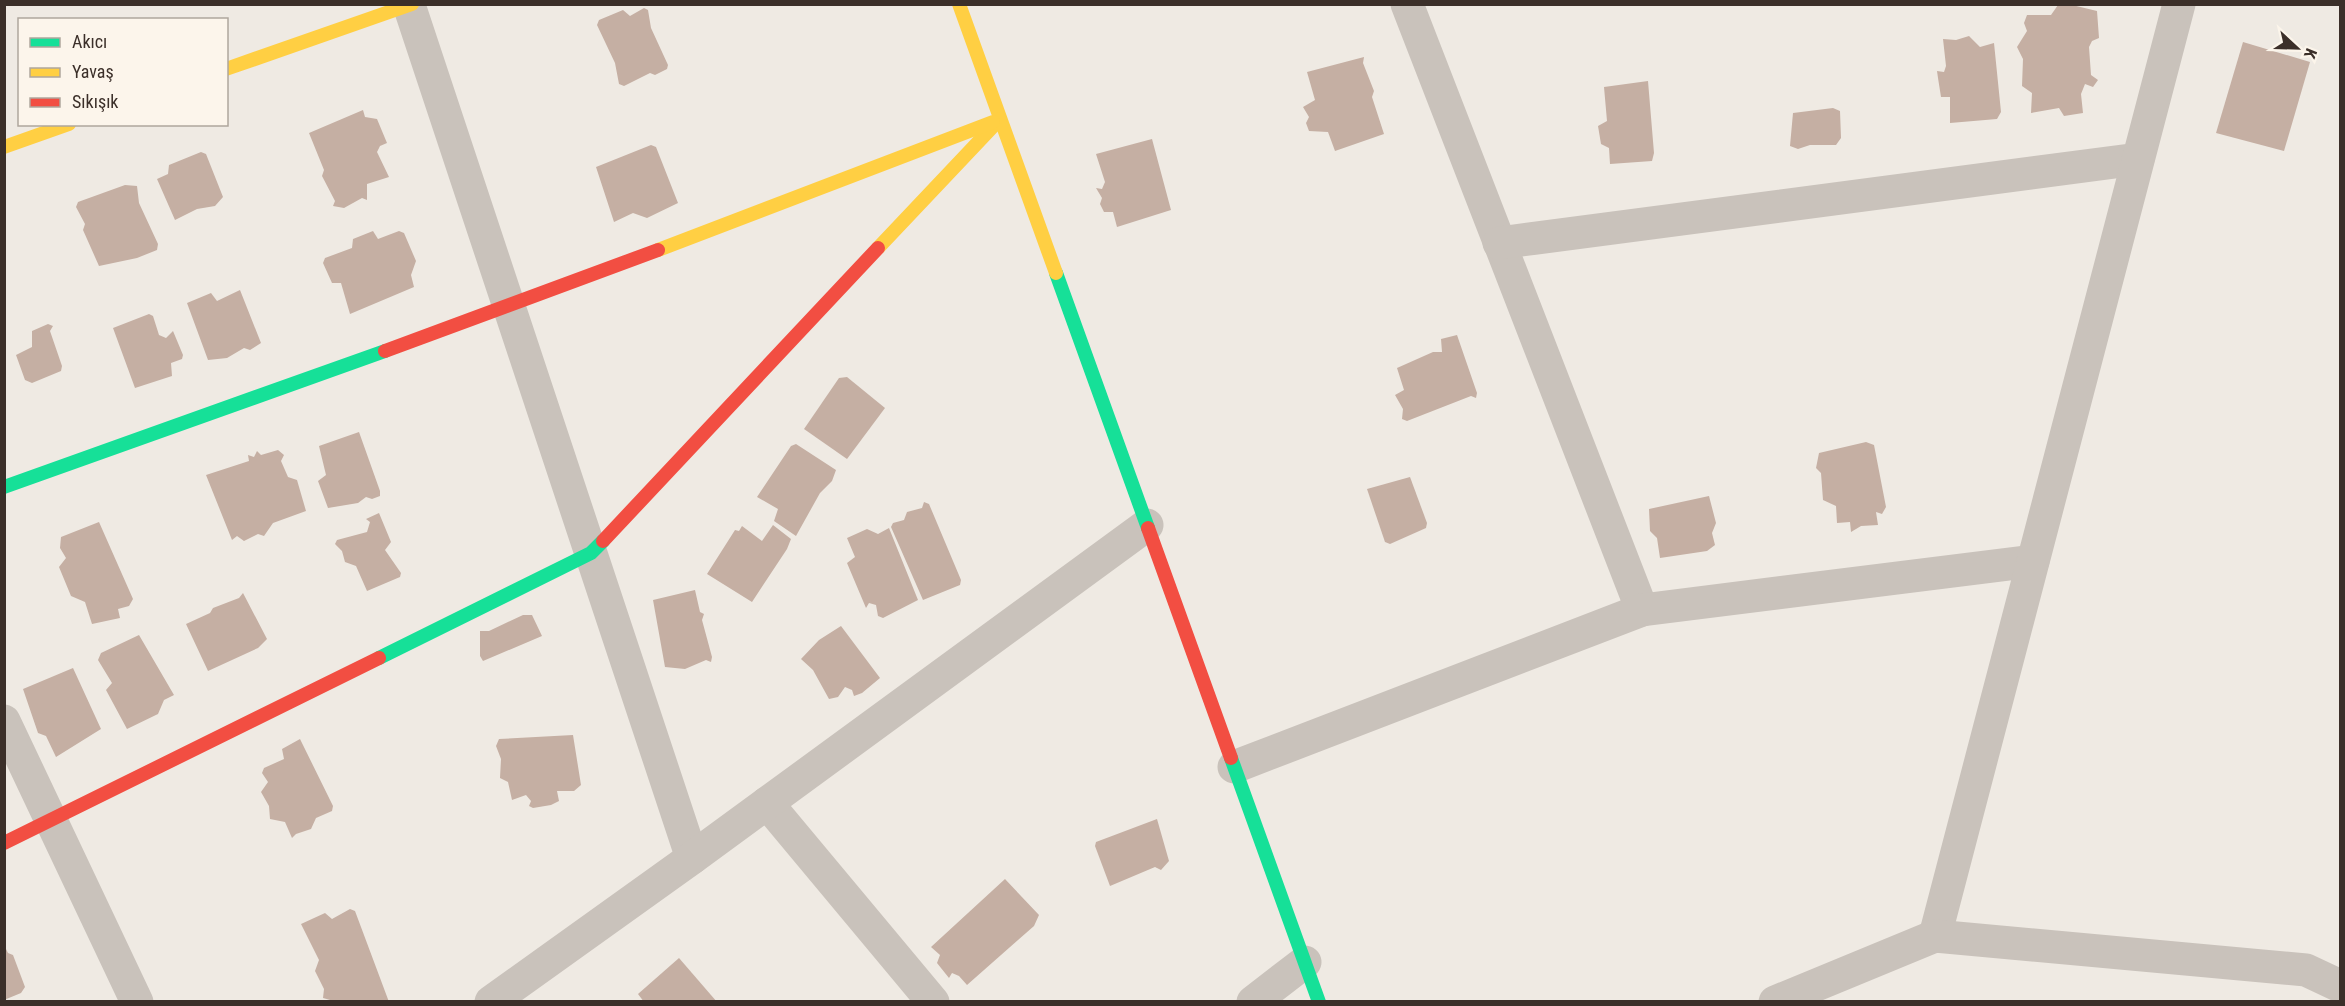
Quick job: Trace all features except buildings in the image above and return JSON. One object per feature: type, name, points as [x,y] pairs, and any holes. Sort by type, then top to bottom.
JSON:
[{"type":"street","points":[[959,4],[1319,1002]]},
{"type":"street","points":[[1407,4],[1642,610]]},
{"type":"street","points":[[1935,936],[2179,4]]},
{"type":"street","points":[[228,68],[411,5],[692,858]]},
{"type":"street","points":[[4,487],[509,307],[1000,119]]},
{"type":"street","points":[[4,843],[591,553],[1000,119]]},
{"type":"street","points":[[4,147],[63,126]]},
{"type":"street","points":[[1499,243],[2138,159]]},
{"type":"street","points":[[491,1002],[1147,525]]},
{"type":"street","points":[[1234,767],[1642,610],[2033,561]]},
{"type":"street","points":[[4,721],[137,1002]]},
{"type":"street","points":[[767,803],[933,1002]]},
{"type":"street","points":[[1775,1002],[1935,936],[2306,970],[2340,986]]},
{"type":"street","points":[[1253,1002],[1305,962]]},
{"type":"traffic: fast","points":[[1056,273],[1148,528]]},
{"type":"traffic: fast","points":[[4,487],[385,351]]},
{"type":"traffic: fast","points":[[379,658],[591,553],[603,541]]},
{"type":"traffic: fast","points":[[1231,758],[1319,1002]]},
{"type":"traffic: slow","points":[[228,68],[412,4]]},
{"type":"traffic: slow","points":[[959,4],[1056,273]]},
{"type":"traffic: slow","points":[[878,248],[1000,119]]},
{"type":"traffic: slow","points":[[658,250],[993,122]]},
{"type":"traffic: slow","points":[[4,147],[63,126]]},
{"type":"traffic: jam","points":[[603,541],[878,248]]},
{"type":"traffic: jam","points":[[385,351],[658,250]]},
{"type":"traffic: jam","points":[[1148,528],[1231,758]]},
{"type":"traffic: jam","points":[[4,843],[379,658]]}]
